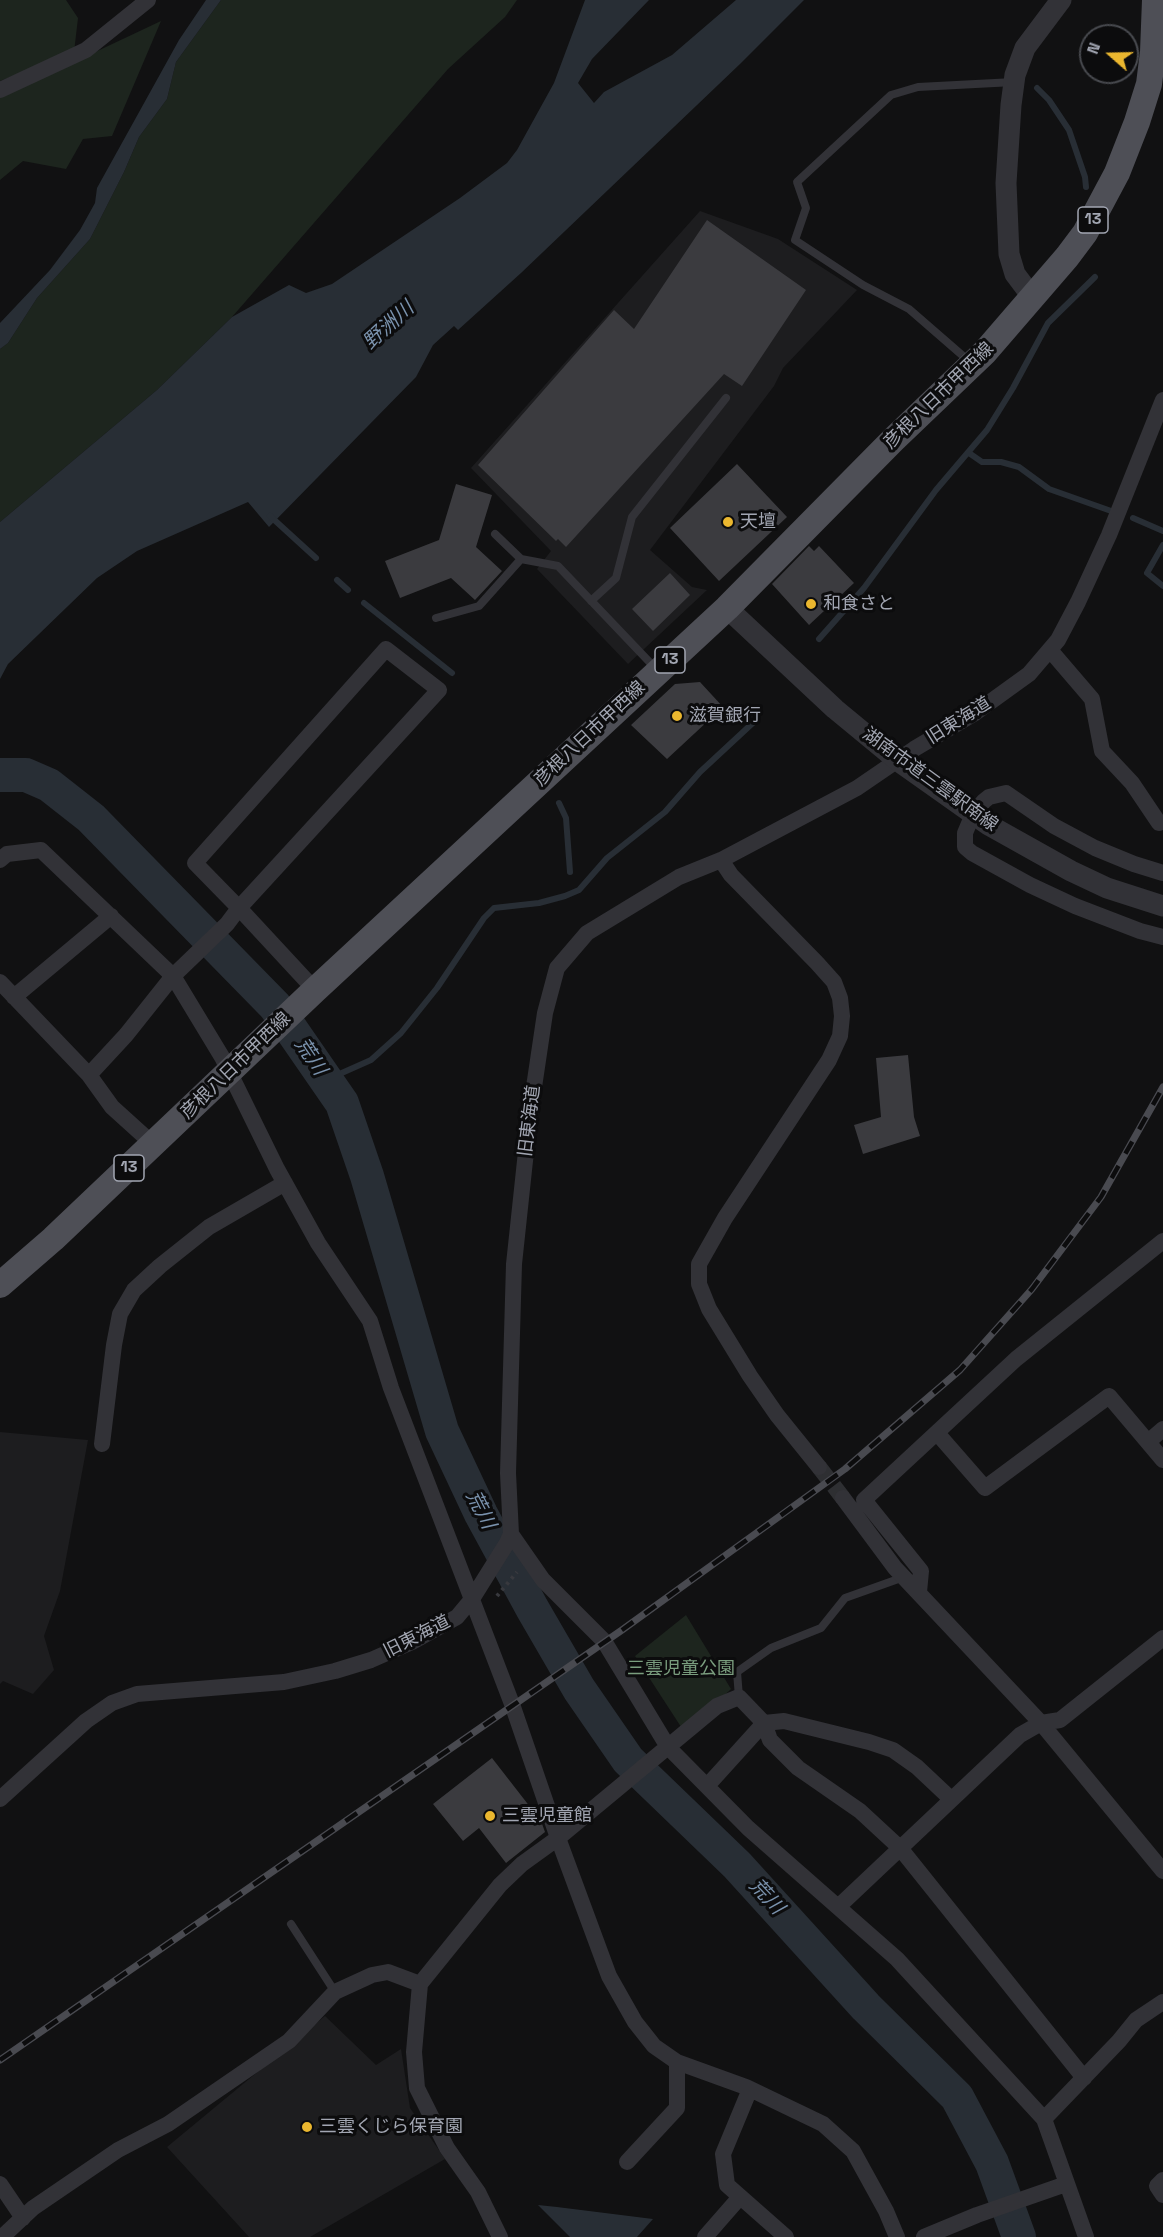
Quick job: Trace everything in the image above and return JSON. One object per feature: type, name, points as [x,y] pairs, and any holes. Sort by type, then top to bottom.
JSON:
[{"type":"main road","name":"彦根八日市甲西線","points":[[0,1285],[154,1145],[315,990],[727,608],[893,440],[972,364],[1033,298],[1085,233],[1117,173],[1137,123],[1149,84],[1155,0]]},
{"type":"street","points":[[0,90],[54,67],[86,50],[148,0]]},
{"type":"street","points":[[1033,298],[1015,274],[1007,237],[1006,183],[1014,82],[1025,48],[1061,0]]},
{"type":"street","name":"旧東海道","points":[[0,1799],[86,1721],[112,1703],[137,1694],[284,1682],[335,1671],[371,1660],[412,1642],[457,1617],[475,1595],[511,1534],[508,1473],[514,1264],[530,1114],[545,1013],[557,968],[587,933],[679,877],[721,860],[857,788],[975,713],[1029,674],[1058,640],[1109,535],[1163,400]]},
{"type":"street","name":"湖南市道三雲駅南線","points":[[727,608],[834,709],[898,761],[973,814],[1032,851],[1071,871],[1107,888],[1163,906]]},
{"type":"street","points":[[88,1075],[126,1035],[176,973],[227,924],[239,908],[439,690],[386,649],[195,863],[239,908],[315,990]]},
{"type":"street","points":[[1050,650],[1092,699],[1102,751],[1132,783],[1160,824]]},
{"type":"street","points":[[1163,873],[1095,848],[1054,826],[1006,793],[988,797],[973,814],[964,841],[965,847],[972,853],[1030,885],[1075,906],[1140,931],[1163,937]]},
{"type":"street","points":[[0,860],[7,854],[41,850],[176,973],[318,1243],[370,1321],[391,1388],[475,1595],[558,1838],[609,1976],[635,2022],[654,2046],[677,2062],[750,2090],[823,2124],[853,2151],[886,2211],[897,2237]]},
{"type":"street","points":[[721,860],[731,875],[834,982],[840,998],[842,1016],[840,1036],[829,1060],[725,1218],[699,1264],[699,1284],[709,1309],[770,1405],[819,1467]]},
{"type":"street","points":[[14,997],[111,916]]},
{"type":"street","points":[[0,982],[88,1075],[112,1107],[154,1145]]},
{"type":"street","points":[[102,1443],[120,1314],[134,1290],[209,1227],[285,1183]]},
{"type":"street","points":[[919,1592],[921,1571],[864,1500],[1016,1359],[1163,1241]]},
{"type":"street","points":[[937,1433],[985,1488],[1109,1396],[1163,1460]]},
{"type":"street","points":[[1148,1442],[1163,1429]]},
{"type":"street","points":[[843,1498],[904,1577],[1041,1723],[1163,1871]]},
{"type":"street","points":[[511,1534],[543,1580],[604,1641],[663,1751],[707,1786],[748,1828],[897,1959],[1044,2119],[1086,2237]]},
{"type":"street","points":[[838,1907],[1020,1735],[1041,1723],[1060,1719],[1163,1638]]},
{"type":"street","points":[[500,2237],[478,2192],[447,2148],[417,2088],[414,2052],[420,1984],[500,1885],[522,1864],[558,1838],[717,1706],[739,1697],[764,1723],[770,1740],[798,1768],[860,1811],[900,1848],[1084,2078]]},
{"type":"street","points":[[707,1786],[764,1723],[784,1721],[870,1742],[893,1750],[916,1767],[951,1799]]},
{"type":"street","points":[[2,2237],[33,2208],[118,2151],[168,2124],[289,2041],[335,1992],[372,1975],[388,1972],[420,1984]]},
{"type":"street","points":[[1044,2119],[1136,2020],[1163,2002]]},
{"type":"street","points":[[627,2162],[677,2108],[677,2062]]},
{"type":"street","points":[[750,2090],[723,2154],[727,2185],[786,2237]]},
{"type":"street","points":[[1163,2180],[1157,2186],[1163,2195]]},
{"type":"street","points":[[0,2184],[23,2218]]},
{"type":"street","points":[[924,2237],[977,2215],[1066,2184]]},
{"type":"street","points":[[705,2237],[740,2197]]},
{"type":"lane","points":[[972,364],[909,309],[863,285],[795,240],[806,208],[797,182],[891,95],[918,87],[1014,82]]},
{"type":"lane","points":[[591,601],[615,578],[632,517],[726,399]]},
{"type":"lane","points":[[495,534],[521,559],[558,566],[658,671]]},
{"type":"lane","points":[[436,618],[479,606],[521,559]]},
{"type":"lane","points":[[739,1697],[737,1672],[771,1648],[821,1628],[845,1598],[904,1577]]},
{"type":"lane","points":[[291,1924],[335,1992]]},
{"type":"path","points":[[492,1601],[523,1566]]},
{"type":"shaded area","points":[[700,211],[778,239],[857,290],[783,368],[774,386],[650,550],[692,587],[707,590],[628,664],[537,569],[551,551],[471,468]]},
{"type":"shaded area","points":[[0,1432],[88,1440],[60,1591],[44,1636],[54,1670],[33,1694],[3,1681],[0,1684]]},
{"type":"shaded area","name":"三雲くじら保育園","points":[[325,2016],[376,2065],[401,2049],[410,2108],[445,2159],[310,2237],[249,2237],[167,2147]]},
{"type":"green space","points":[[0,0],[66,0],[78,18],[74,52],[0,81]]},
{"type":"green space","points":[[221,0],[517,0],[505,17],[448,69],[232,317],[157,390],[0,522],[0,349],[8,343],[37,298],[90,239],[139,137],[167,99],[176,62]]},
{"type":"green space","points":[[161,21],[112,136],[83,139],[66,169],[23,161],[0,180],[0,97]]},
{"type":"green space","name":"三雲児童公園","points":[[686,1615],[731,1689],[685,1733],[635,1656]]},
{"type":"water","points":[[206,0],[221,0],[176,62],[167,99],[139,137],[90,239],[37,298],[8,343],[0,349],[0,323],[50,270],[80,230],[95,203],[97,188],[179,40]]},
{"type":"water","name":"野洲川","points":[[585,0],[649,0],[592,59],[578,83],[594,103],[604,92],[672,55],[736,0],[804,0],[521,273],[458,330],[454,326],[433,345],[416,377],[269,527],[248,502],[137,551],[97,578],[8,664],[0,679],[0,522],[157,390],[232,317],[289,285],[306,293],[332,284],[460,198],[507,163],[517,150],[554,83]]},
{"type":"water","points":[[538,2205],[653,2219],[637,2237],[570,2237]]},
{"type":"building","points":[[707,220],[806,290],[742,386],[724,374],[566,547],[558,539],[556,541],[478,465],[614,310],[634,329]]},
{"type":"building","name":"天壇","points":[[737,464],[787,517],[719,581],[670,528]]},
{"type":"building","points":[[456,484],[492,495],[476,547],[502,571],[475,600],[451,578],[400,598],[385,561],[439,540]]},
{"type":"building","name":"和食さと","points":[[809,546],[814,551],[819,546],[854,583],[809,625],[772,584]]},
{"type":"building","points":[[670,573],[690,595],[653,631],[632,609]]},
{"type":"building","name":"滋賀銀行","points":[[700,682],[723,707],[667,759],[631,725],[675,684]]},
{"type":"building","points":[[908,1055],[914,1117],[920,1136],[863,1154],[854,1125],[881,1117],[876,1058]]},
{"type":"building","name":"三雲児童館","points":[[492,1758],[541,1821],[545,1832],[506,1863],[479,1828],[463,1841],[433,1804]]},
{"type":"waterway","points":[[1037,88],[1049,100],[1069,130],[1085,177],[1086,187]]},
{"type":"waterway","points":[[819,639],[864,588],[936,490],[987,430],[1048,323],[1095,277]]},
{"type":"waterway","points":[[969,453],[982,462],[1001,462],[1019,467],[1049,489],[1114,512]]},
{"type":"waterway","points":[[270,516],[316,558]]},
{"type":"waterway","points":[[1133,518],[1163,531]]},
{"type":"waterway","points":[[1163,545],[1147,573],[1163,586]]},
{"type":"waterway","points":[[337,580],[348,590]]},
{"type":"waterway","points":[[364,603],[452,673]]},
{"type":"waterway","points":[[326,1080],[371,1060],[401,1033],[437,988],[484,918],[494,908],[539,903],[579,890],[607,858],[665,812],[700,772],[756,720]]},
{"type":"waterway","name":"荒川","points":[[0,775],[26,775],[49,785],[91,818],[275,1006],[342,1103],[367,1176],[442,1431],[481,1514],[579,1689],[628,1760],[737,1865],[866,2007],[957,2097],[992,2163],[1019,2237]]},
{"type":"waterway","points":[[559,803],[566,818],[570,872]]},
{"type":"tunnel","points":[[819,1467],[843,1498]]},
{"type":"railway","points":[[0,2060],[622,1630],[845,1469],[960,1370],[1032,1289],[1101,1197],[1163,1087]]},
{"type":"place","name":"天壇","points":[[728,522]]},
{"type":"place","name":"和食さと","points":[[811,604]]},
{"type":"place","name":"滋賀銀行","points":[[677,716]]},
{"type":"place","name":"三雲児童館","points":[[490,1816]]},
{"type":"place","name":"三雲くじら保育園","points":[[307,2127]]}]
